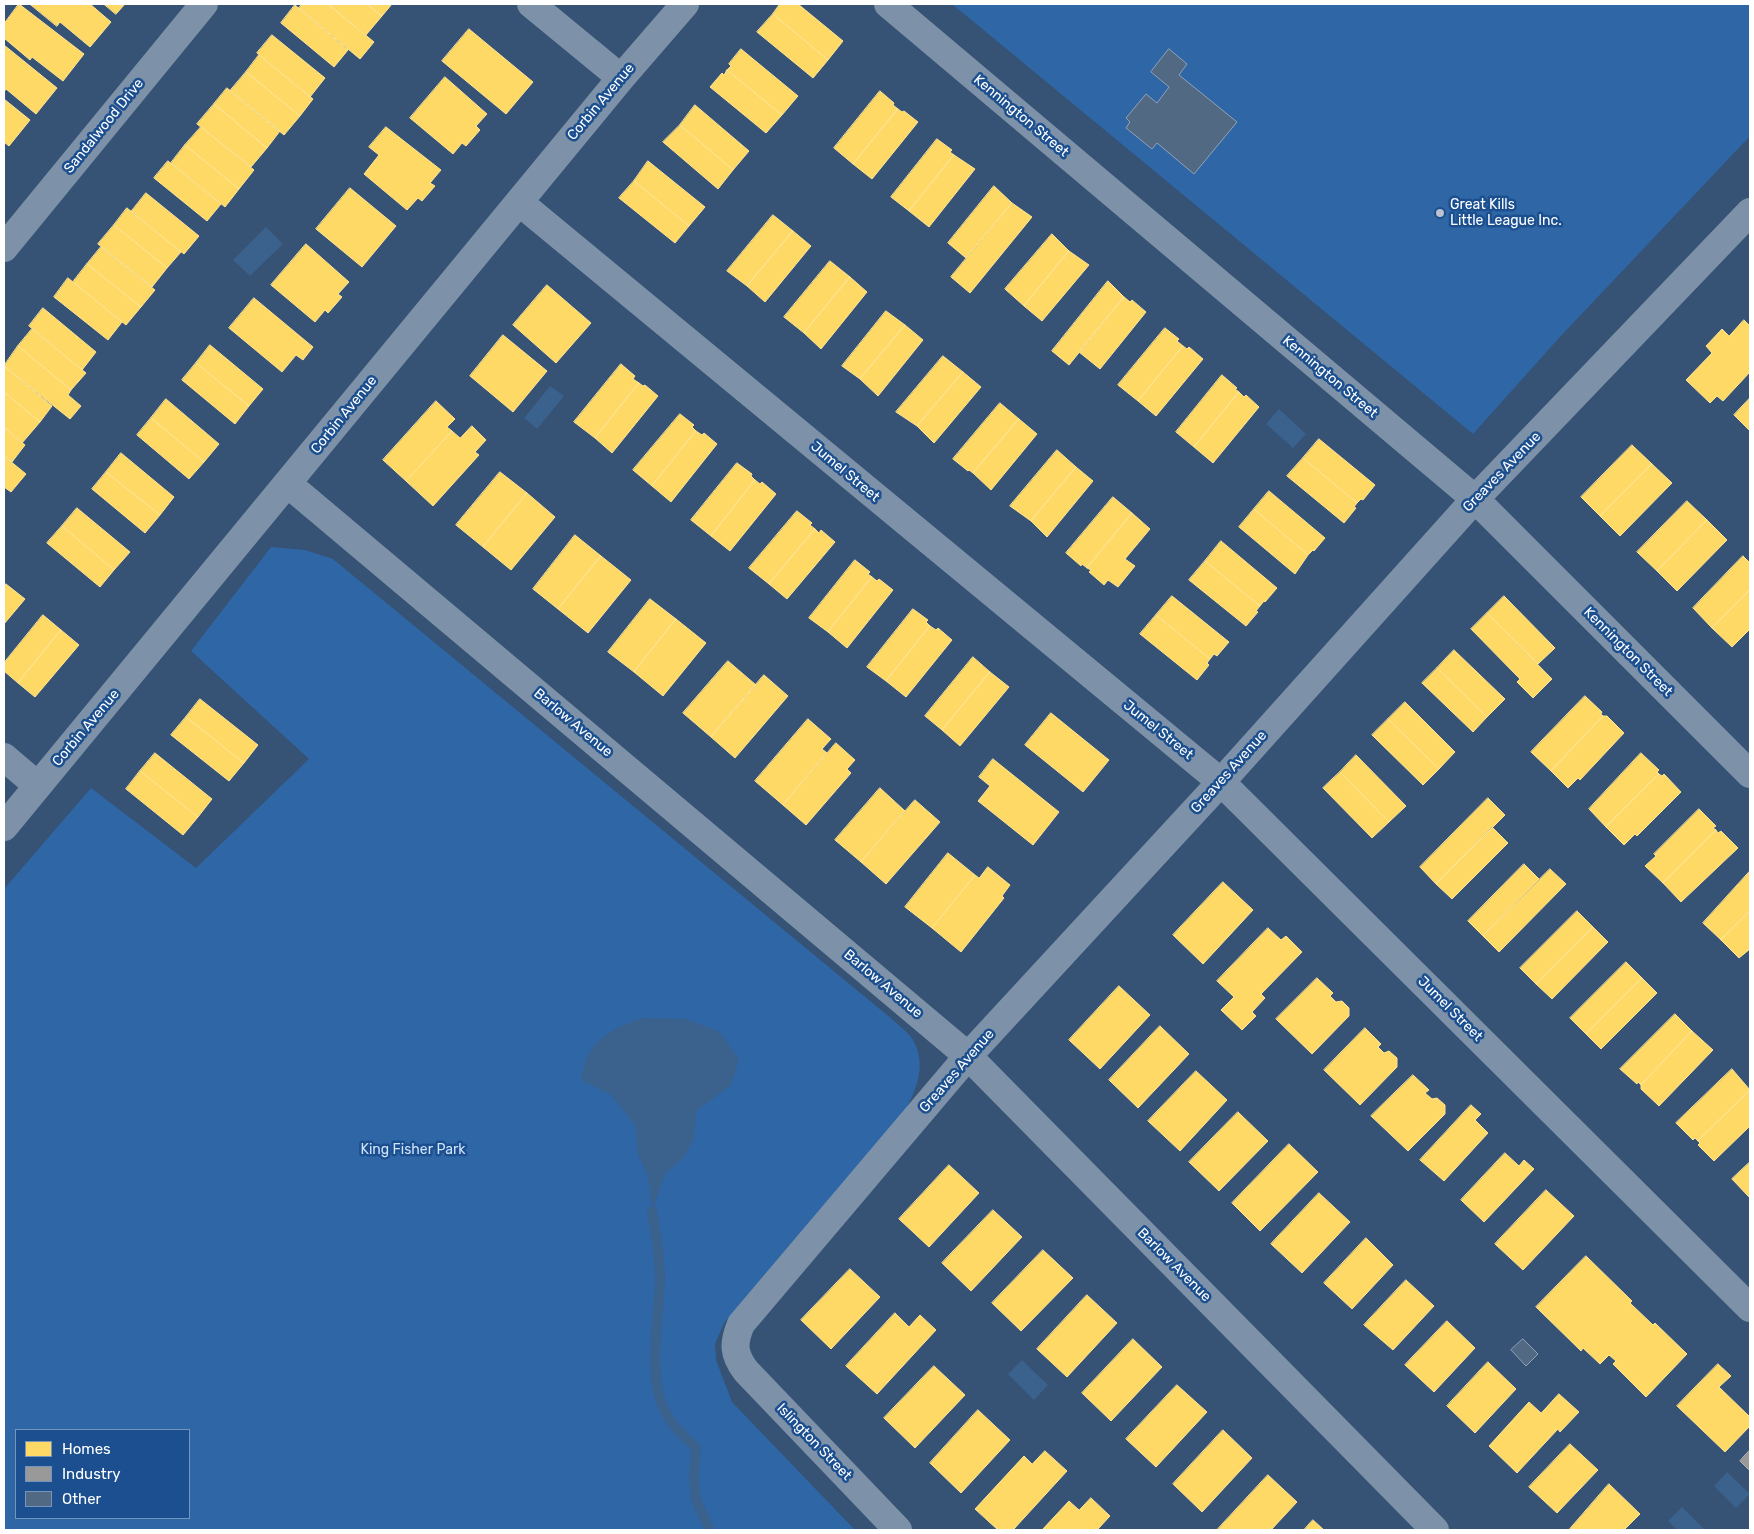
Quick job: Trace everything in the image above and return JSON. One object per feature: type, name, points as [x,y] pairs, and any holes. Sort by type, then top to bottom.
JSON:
[{"type":"street","name":"Sandalwood Drive","points":[[4,248],[204,4]]},
{"type":"street","points":[[531,4],[621,78]]},
{"type":"street","name":"Corbin Avenue","points":[[4,828],[621,78],[685,4]]},
{"type":"street","name":"Kennington Street","points":[[888,4],[1475,499],[1750,774]]},
{"type":"street","name":"Jumel Street","points":[[519,202],[1221,782],[1750,1308]]},
{"type":"street","name":"Greaves Avenue","points":[[734,1350],[741,1324],[968,1056],[1221,782],[1475,499],[1748,220]]},
{"type":"street","name":"Barlow Avenue","points":[[288,484],[968,1056],[1435,1530]]},
{"type":"street","points":[[4,757],[38,786]]},
{"type":"street","name":"Islington Street","points":[[734,1350],[746,1371],[898,1530]]},
{"type":"green space","name":"Great Kills Little League Inc.","points":[[952,4],[1750,4],[1750,136],[1559,338],[1473,434]]},
{"type":"green space","name":"King Fisher Park","points":[[271,547],[305,550],[333,559],[892,1019],[910,1036],[918,1053],[920,1064],[919,1076],[906,1110],[894,1130],[724,1323],[715,1344],[716,1360],[732,1402],[855,1530],[4,1530],[4,889],[91,788],[196,868],[309,759],[191,651]]},
{"type":"shaded area","points":[[266,227],[283,244],[250,276],[233,260]]},
{"type":"shaded area","points":[[550,386],[564,396],[537,429],[524,418]]},
{"type":"shaded area","points":[[1279,409],[1306,434],[1293,448],[1266,424]]},
{"type":"shaded area","points":[[641,1018],[686,1019],[720,1032],[739,1060],[731,1085],[696,1111],[694,1138],[684,1157],[665,1174],[652,1211],[648,1176],[638,1155],[635,1125],[611,1095],[581,1080],[588,1055],[600,1039],[608,1033]]},
{"type":"shaded area","points":[[1022,1360],[1048,1385],[1034,1400],[1008,1374]]},
{"type":"shaded area","points":[[1727,1472],[1750,1494],[1736,1508],[1714,1486]]},
{"type":"shaded area","points":[[1682,1507],[1705,1530],[1677,1530],[1668,1521]]},
{"type":"building: Homes","points":[[19,4],[84,54],[63,81],[32,57],[30,60],[4,38],[4,24]]},
{"type":"building: Homes","points":[[30,4],[90,4],[111,22],[90,47],[60,22],[57,26]]},
{"type":"building: Homes","points":[[104,4],[125,4],[116,14]]},
{"type":"building: Homes","points":[[302,4],[328,4],[374,42],[360,59],[299,8]]},
{"type":"building: Homes","points":[[328,4],[367,4],[382,16],[366,35]]},
{"type":"building: Homes","points":[[367,4],[392,4],[382,16]]},
{"type":"building: Homes","points":[[780,4],[798,4],[843,41],[828,60],[773,14]]},
{"type":"building: Homes","points":[[295,5],[348,50],[334,67],[281,23]]},
{"type":"building: Homes","points":[[773,14],[828,60],[813,78],[757,32]]},
{"type":"building: Homes","points":[[469,29],[533,82],[506,114],[442,61]]},
{"type":"building: Homes","points":[[272,35],[325,78],[310,97],[257,53]]},
{"type":"building: Homes","points":[[4,45],[57,88],[36,114],[6,89],[4,92]]},
{"type":"building: Homes","points":[[741,49],[798,96],[782,115],[727,70],[731,66],[729,64]]},
{"type":"building: Homes","points":[[259,55],[313,99],[300,116],[246,72]]},
{"type":"building: Homes","points":[[727,70],[782,115],[766,133],[710,87]]},
{"type":"building: Homes","points":[[246,72],[300,116],[284,135],[230,91]]},
{"type":"building: Homes","points":[[445,77],[487,114],[476,126],[480,130],[466,146],[462,143],[453,154],[410,118]]},
{"type":"building: Homes","points":[[227,88],[280,131],[267,148],[214,104]]},
{"type":"building: Homes","points":[[880,91],[898,109],[853,164],[834,148]]},
{"type":"building: Homes","points":[[4,99],[30,120],[9,146],[4,142]]},
{"type":"building: Homes","points":[[214,104],[267,148],[251,167],[197,124]]},
{"type":"building: Homes","points":[[695,105],[749,151],[733,170],[680,125]]},
{"type":"building: Homes","points":[[898,109],[902,112],[904,111],[918,122],[872,179],[853,164]]},
{"type":"building: Homes","points":[[680,125],[733,170],[718,189],[663,142]]},
{"type":"building: Homes","points":[[201,127],[254,170],[239,189],[185,145]]},
{"type":"building: Homes","points":[[386,127],[441,170],[430,183],[435,186],[422,201],[418,198],[407,210],[364,174],[379,155],[369,147]]},
{"type":"building: Homes","points":[[937,139],[952,150],[950,152],[954,155],[909,211],[891,197]]},
{"type":"building: Homes","points":[[185,145],[239,189],[225,207],[171,163]]},
{"type":"building: Homes","points":[[954,155],[975,169],[929,227],[909,211]]},
{"type":"building: Homes","points":[[168,161],[221,204],[207,221],[154,178]]},
{"type":"building: Homes","points":[[648,161],[705,207],[689,226],[634,181]]},
{"type":"building: Homes","points":[[634,181],[689,226],[675,243],[619,198]]},
{"type":"building: Homes","points":[[994,186],[1012,203],[966,258],[948,243]]},
{"type":"building: Homes","points":[[350,188],[396,226],[362,267],[316,229]]},
{"type":"building: Homes","points":[[146,193],[199,236],[184,254],[131,212]]},
{"type":"building: Homes","points":[[1012,203],[1032,217],[970,293],[951,277]]},
{"type":"building: Homes","points":[[127,208],[181,252],[167,268],[114,225]]},
{"type":"building: Homes","points":[[773,215],[793,231],[747,286],[727,271]]},
{"type":"building: Homes","points":[[114,225],[167,268],[152,287],[98,244]]},
{"type":"building: Homes","points":[[793,231],[811,246],[765,302],[747,286]]},
{"type":"building: Homes","points":[[1052,234],[1069,251],[1024,306],[1005,289]]},
{"type":"building: Homes","points":[[306,244],[349,282],[338,294],[342,297],[328,313],[325,310],[315,322],[271,285]]},
{"type":"building: Homes","points":[[101,247],[155,290],[141,307],[87,264]]},
{"type":"building: Homes","points":[[1069,251],[1089,265],[1042,321],[1024,306]]},
{"type":"building: Homes","points":[[830,261],[850,277],[804,333],[784,317]]},
{"type":"building: Homes","points":[[87,264],[141,307],[126,325],[73,282]]},
{"type":"building: Homes","points":[[850,277],[867,292],[821,349],[804,333]]},
{"type":"building: Homes","points":[[68,278],[122,322],[108,340],[54,297]]},
{"type":"building: Homes","points":[[1108,281],[1124,297],[1069,365],[1052,351]]},
{"type":"building: Homes","points":[[547,285],[591,323],[556,363],[513,325]]},
{"type":"building: Homes","points":[[1124,297],[1130,302],[1132,300],[1146,312],[1100,369],[1079,352]]},
{"type":"building: Homes","points":[[254,298],[313,347],[303,360],[296,355],[282,372],[229,328]]},
{"type":"building: Homes","points":[[43,308],[96,352],[82,370],[29,326]]},
{"type":"building: Homes","points":[[886,311],[905,325],[860,379],[842,366]]},
{"type":"building: Homes","points":[[1744,320],[1750,326],[1750,372],[1723,401],[1717,396],[1710,403],[1686,380],[1712,353],[1706,346],[1722,329],[1729,336]]},
{"type":"building: Homes","points":[[905,325],[923,340],[878,396],[860,379]]},
{"type":"building: Homes","points":[[1165,328],[1179,339],[1177,341],[1183,346],[1138,401],[1118,385]]},
{"type":"building: Homes","points":[[32,329],[86,373],[71,390],[18,346]]},
{"type":"building: Homes","points":[[503,335],[547,371],[513,412],[470,376]]},
{"type":"building: Homes","points":[[210,345],[263,389],[249,406],[196,363]]},
{"type":"building: Homes","points":[[18,346],[71,390],[68,395],[81,406],[70,419],[4,366]]},
{"type":"building: Homes","points":[[1183,346],[1187,349],[1189,347],[1203,359],[1156,416],[1138,401]]},
{"type":"building: Homes","points":[[943,356],[963,372],[917,426],[896,412]]},
{"type":"building: Homes","points":[[196,363],[249,406],[235,424],[182,380]]},
{"type":"building: Homes","points":[[621,364],[635,376],[633,379],[639,383],[595,438],[574,422]]},
{"type":"building: Homes","points":[[4,366],[52,406],[40,422],[4,392]]},
{"type":"building: Homes","points":[[963,372],[981,387],[934,443],[917,426]]},
{"type":"building: Homes","points":[[1222,375],[1239,392],[1194,447],[1176,432]]},
{"type":"building: Homes","points":[[639,383],[643,386],[645,385],[658,396],[612,453],[595,438]]},
{"type":"building: Homes","points":[[4,392],[40,422],[22,443],[4,427]]},
{"type":"building: Homes","points":[[1239,392],[1244,397],[1246,395],[1259,407],[1213,463],[1194,447]]},
{"type":"building: Homes","points":[[1750,398],[1750,431],[1734,415]]},
{"type":"building: Homes","points":[[166,399],[219,444],[204,462],[151,418]]},
{"type":"building: Homes","points":[[436,401],[455,419],[447,427],[452,431],[406,481],[383,460]]},
{"type":"building: Homes","points":[[1000,403],[1019,419],[973,473],[968,471],[953,459]]},
{"type":"building: Homes","points":[[680,414],[694,425],[692,427],[696,431],[652,486],[633,470]]},
{"type":"building: Homes","points":[[151,418],[204,462],[189,479],[137,435]]},
{"type":"building: Homes","points":[[1019,419],[1037,434],[991,490],[973,473]]},
{"type":"building: Homes","points":[[472,426],[486,440],[475,452],[479,455],[433,506],[406,481],[452,431],[460,438]]},
{"type":"building: Homes","points":[[4,427],[25,445],[12,462],[4,456]]},
{"type":"building: Homes","points":[[696,431],[702,435],[704,433],[717,444],[671,502],[652,486]]},
{"type":"building: Homes","points":[[1319,439],[1375,485],[1363,500],[1361,499],[1357,503],[1303,458]]},
{"type":"building: Homes","points":[[1632,445],[1652,464],[1600,516],[1581,497]]},
{"type":"building: Homes","points":[[1057,450],[1076,467],[1031,521],[1010,506]]},
{"type":"building: Homes","points":[[121,453],[174,497],[160,515],[106,472]]},
{"type":"building: Homes","points":[[4,456],[26,474],[11,492],[4,487]]},
{"type":"building: Homes","points":[[1303,458],[1357,503],[1354,507],[1356,508],[1344,523],[1287,476]]},
{"type":"building: Homes","points":[[737,463],[752,474],[751,476],[755,480],[711,536],[691,520]]},
{"type":"building: Homes","points":[[1652,464],[1672,483],[1620,536],[1600,516]]},
{"type":"building: Homes","points":[[1076,467],[1093,481],[1047,537],[1031,521]]},
{"type":"building: Homes","points":[[106,472],[160,515],[145,533],[92,489]]},
{"type":"building: Homes","points":[[500,472],[527,493],[483,547],[456,525]]},
{"type":"building: Homes","points":[[755,480],[760,484],[762,482],[776,494],[730,551],[711,536]]},
{"type":"building: Homes","points":[[1269,491],[1325,538],[1314,551],[1308,555],[1254,509]]},
{"type":"building: Homes","points":[[527,493],[555,517],[511,570],[483,547]]},
{"type":"building: Homes","points":[[1113,497],[1132,513],[1087,568],[1082,564],[1081,566],[1066,553]]},
{"type":"building: Homes","points":[[1687,501],[1707,520],[1657,571],[1637,552]]},
{"type":"building: Homes","points":[[77,508],[130,552],[114,570],[62,526]]},
{"type":"building: Homes","points":[[1254,509],[1308,555],[1295,574],[1239,527]]},
{"type":"building: Homes","points":[[797,511],[812,523],[810,525],[815,529],[769,584],[749,568]]},
{"type":"building: Homes","points":[[1132,513],[1150,529],[1125,559],[1135,566],[1118,587],[1108,580],[1104,585],[1087,568]]},
{"type":"building: Homes","points":[[1707,520],[1727,540],[1677,591],[1657,571]]},
{"type":"building: Homes","points":[[62,526],[114,570],[100,587],[47,543]]},
{"type":"building: Homes","points":[[815,529],[819,533],[821,530],[835,542],[787,599],[769,584]]},
{"type":"building: Homes","points":[[575,535],[601,556],[558,609],[533,589]]},
{"type":"building: Homes","points":[[1221,541],[1277,588],[1260,606],[1205,561]]},
{"type":"building: Homes","points":[[601,556],[631,580],[588,633],[558,609]]},
{"type":"building: Homes","points":[[1743,556],[1750,563],[1750,590],[1712,628],[1693,608]]},
{"type":"building: Homes","points":[[855,560],[870,572],[868,574],[872,577],[828,632],[809,618]]},
{"type":"building: Homes","points":[[1205,561],[1260,606],[1256,611],[1258,612],[1246,626],[1189,580]]},
{"type":"building: Homes","points":[[872,577],[877,581],[879,579],[893,590],[847,648],[828,632]]},
{"type":"building: Homes","points":[[6,584],[25,599],[4,624],[4,587]]},
{"type":"building: Homes","points":[[1750,590],[1750,629],[1732,647],[1712,628]]},
{"type":"building: Homes","points":[[1172,596],[1229,642],[1217,656],[1214,654],[1210,659],[1156,615]]},
{"type":"building: Homes","points":[[1504,596],[1555,648],[1538,664],[1487,613]]},
{"type":"building: Homes","points":[[650,599],[676,619],[634,672],[608,652]]},
{"type":"building: Homes","points":[[913,609],[928,620],[926,622],[930,626],[886,681],[867,667]]},
{"type":"building: Homes","points":[[1487,613],[1552,679],[1533,698],[1517,682],[1520,679],[1471,629]]},
{"type":"building: Homes","points":[[43,615],[61,630],[18,683],[4,671],[4,663]]},
{"type":"building: Homes","points":[[1156,615],[1210,659],[1207,663],[1209,665],[1197,680],[1140,634]]},
{"type":"building: Homes","points":[[676,619],[706,643],[663,696],[634,672]]},
{"type":"building: Homes","points":[[930,626],[936,630],[938,628],[952,640],[906,697],[886,681]]},
{"type":"building: Homes","points":[[61,630],[79,645],[35,697],[18,683]]},
{"type":"building: Homes","points":[[1454,650],[1505,699],[1487,717],[1437,668]]},
{"type":"building: Homes","points":[[973,657],[990,672],[942,730],[925,716]]},
{"type":"building: Homes","points":[[728,661],[756,685],[711,737],[683,713]]},
{"type":"building: Homes","points":[[1437,668],[1487,717],[1473,732],[1422,683]]},
{"type":"building: Homes","points":[[990,672],[1009,687],[960,746],[942,730]]},
{"type":"building: Homes","points":[[764,675],[788,696],[735,758],[711,737]]},
{"type":"building: Homes","points":[[1585,696],[1602,712],[1603,716],[1551,771],[1531,752]]},
{"type":"building: Homes","points":[[200,699],[258,745],[244,763],[186,717]]},
{"type":"building: Homes","points":[[1405,702],[1455,752],[1439,769],[1388,719]]},
{"type":"building: Homes","points":[[1051,713],[1109,760],[1083,792],[1025,745]]},
{"type":"building: Homes","points":[[1603,716],[1607,716],[1624,733],[1580,780],[1578,778],[1568,788],[1551,771]]},
{"type":"building: Homes","points":[[186,717],[244,763],[229,781],[171,735]]},
{"type":"building: Homes","points":[[808,719],[831,739],[822,749],[827,753],[783,805],[755,781]]},
{"type":"building: Homes","points":[[1388,719],[1439,769],[1423,785],[1372,735]]},
{"type":"building: Homes","points":[[836,743],[855,760],[847,769],[851,773],[806,825],[783,805]]},
{"type":"building: Homes","points":[[155,753],[212,799],[198,817],[140,771]]},
{"type":"building: Homes","points":[[1641,753],[1659,770],[1657,772],[1659,774],[1606,827],[1589,809]]},
{"type":"building: Homes","points":[[1356,755],[1406,806],[1389,822],[1340,772]]},
{"type":"building: Homes","points":[[993,759],[1059,812],[1033,845],[978,801],[990,786],[979,777]]},
{"type":"building: Homes","points":[[140,771],[198,817],[183,835],[126,789]]},
{"type":"building: Homes","points":[[1340,772],[1389,822],[1372,838],[1323,788]]},
{"type":"building: Homes","points":[[1659,774],[1662,776],[1664,774],[1681,792],[1637,836],[1635,834],[1624,845],[1606,827]]},
{"type":"building: Homes","points":[[880,788],[905,811],[861,862],[835,840]]},
{"type":"building: Homes","points":[[1488,798],[1505,815],[1436,884],[1420,867]]},
{"type":"building: Homes","points":[[915,800],[940,822],[886,884],[861,862]]},
{"type":"building: Homes","points":[[1699,809],[1716,826],[1713,828],[1716,830],[1663,883],[1645,866],[1656,856],[1654,854]]},
{"type":"building: Homes","points":[[1492,827],[1508,843],[1452,899],[1436,884]]},
{"type":"building: Homes","points":[[1716,830],[1718,833],[1721,831],[1738,848],[1681,902],[1663,883]]},
{"type":"building: Homes","points":[[948,853],[975,875],[932,928],[905,907]]},
{"type":"building: Homes","points":[[1524,864],[1539,879],[1483,936],[1468,921]]},
{"type":"building: Homes","points":[[988,867],[1010,885],[1002,896],[1004,898],[961,952],[932,928],[975,875],[979,878]]},
{"type":"building: Homes","points":[[1550,869],[1566,884],[1499,952],[1483,936]]},
{"type":"building: Homes","points":[[1750,871],[1750,911],[1721,940],[1703,923]]},
{"type":"building: Homes","points":[[1223,882],[1253,910],[1203,964],[1173,935]]},
{"type":"building: Homes","points":[[1577,911],[1593,927],[1536,984],[1520,968]]},
{"type":"building: Homes","points":[[1750,911],[1750,949],[1739,958],[1721,940]]},
{"type":"building: Homes","points":[[1593,927],[1608,942],[1552,999],[1536,984]]},
{"type":"building: Homes","points":[[1268,928],[1281,940],[1286,936],[1302,952],[1261,994],[1265,998],[1252,1012],[1256,1016],[1242,1030],[1221,1010],[1234,997],[1217,981]]},
{"type":"building: Homes","points":[[1626,962],[1642,978],[1586,1034],[1570,1018]]},
{"type":"building: Homes","points":[[1317,978],[1333,993],[1330,996],[1336,1002],[1342,1001],[1349,1008],[1349,1016],[1312,1054],[1276,1019]]},
{"type":"building: Homes","points":[[1642,978],[1657,993],[1601,1049],[1586,1034]]},
{"type":"building: Homes","points":[[1119,986],[1150,1015],[1100,1069],[1069,1040]]},
{"type":"building: Homes","points":[[1675,1014],[1692,1031],[1641,1085],[1638,1082],[1637,1084],[1620,1069]]},
{"type":"building: Homes","points":[[1160,1026],[1189,1054],[1138,1108],[1109,1080]]},
{"type":"building: Homes","points":[[1365,1028],[1381,1044],[1378,1047],[1384,1053],[1389,1051],[1397,1058],[1397,1067],[1360,1105],[1324,1070]]},
{"type":"building: Homes","points":[[1692,1031],[1713,1050],[1659,1106],[1641,1089],[1641,1085]]},
{"type":"building: Homes","points":[[1732,1069],[1750,1090],[1698,1141],[1695,1138],[1693,1140],[1676,1123]]},
{"type":"building: Homes","points":[[1196,1071],[1227,1100],[1180,1151],[1148,1121]]},
{"type":"building: Homes","points":[[1413,1075],[1429,1090],[1425,1093],[1432,1099],[1437,1098],[1445,1105],[1445,1114],[1408,1151],[1371,1116]]},
{"type":"building: Homes","points":[[1750,1090],[1750,1126],[1714,1161],[1698,1145],[1700,1143],[1698,1141]]},
{"type":"building: Homes","points":[[1471,1105],[1481,1114],[1475,1120],[1488,1133],[1444,1181],[1420,1160]]},
{"type":"building: Homes","points":[[1238,1112],[1268,1141],[1219,1191],[1189,1162]]},
{"type":"building: Homes","points":[[1289,1144],[1318,1172],[1260,1231],[1232,1203]]},
{"type":"building: Homes","points":[[1505,1153],[1519,1166],[1524,1160],[1534,1169],[1484,1222],[1461,1200]]},
{"type":"building: Homes","points":[[1750,1162],[1750,1195],[1749,1197],[1732,1179]]},
{"type":"building: Homes","points":[[949,1165],[979,1193],[929,1247],[899,1219]]},
{"type":"building: Homes","points":[[1546,1190],[1574,1216],[1523,1270],[1495,1244]]},
{"type":"building: Homes","points":[[1319,1193],[1350,1222],[1302,1273],[1271,1244]]},
{"type":"building: Homes","points":[[993,1210],[1022,1237],[971,1291],[942,1263]]},
{"type":"building: Homes","points":[[1366,1238],[1393,1265],[1352,1309],[1324,1283]]},
{"type":"building: Homes","points":[[1043,1250],[1073,1278],[1021,1331],[992,1303]]},
{"type":"building: Homes","points":[[1586,1256],[1632,1301],[1630,1303],[1653,1325],[1655,1323],[1687,1354],[1646,1397],[1613,1364],[1616,1361],[1609,1355],[1600,1364],[1583,1348],[1581,1351],[1536,1307]]},
{"type":"building: Homes","points":[[850,1269],[880,1297],[831,1349],[801,1320]]},
{"type":"building: Homes","points":[[1406,1280],[1434,1306],[1393,1350],[1364,1325]]},
{"type":"building: Homes","points":[[1087,1295],[1117,1323],[1067,1377],[1037,1349]]},
{"type":"building: Homes","points":[[895,1313],[909,1327],[920,1315],[936,1330],[877,1394],[846,1366]]},
{"type":"building: Homes","points":[[1447,1321],[1475,1348],[1434,1392],[1405,1365]]},
{"type":"building: Homes","points":[[1133,1339],[1162,1367],[1111,1421],[1082,1393]]},
{"type":"building: Homes","points":[[1488,1362],[1516,1389],[1475,1433],[1447,1406]]},
{"type":"building: Homes","points":[[1718,1364],[1731,1376],[1719,1387],[1750,1417],[1750,1426],[1725,1452],[1677,1406]]},
{"type":"building: Homes","points":[[934,1366],[965,1395],[915,1448],[884,1418]]},
{"type":"building: Homes","points":[[1177,1385],[1207,1412],[1156,1467],[1126,1439]]},
{"type":"building: Homes","points":[[1559,1394],[1579,1412],[1560,1432],[1558,1429],[1517,1473],[1489,1446],[1529,1402],[1541,1413]]},
{"type":"building: Homes","points":[[978,1410],[1010,1440],[961,1493],[930,1463]]},
{"type":"building: Homes","points":[[1223,1430],[1252,1458],[1202,1512],[1173,1484]]},
{"type":"building: Homes","points":[[1570,1444],[1598,1470],[1557,1513],[1529,1487]]},
{"type":"building: Homes","points":[[1045,1451],[1067,1471],[1013,1530],[998,1530],[975,1509],[1024,1456],[1032,1464]]},
{"type":"building: Homes","points":[[1268,1475],[1297,1502],[1271,1530],[1219,1530],[1218,1529]]},
{"type":"building: Homes","points":[[1609,1484],[1640,1514],[1624,1530],[1569,1530]]},
{"type":"building: Homes","points":[[1091,1498],[1110,1516],[1098,1529],[1100,1530],[1042,1530],[1069,1501],[1079,1510]]},
{"type":"building: Homes","points":[[1313,1520],[1324,1530],[1304,1530]]},
{"type":"building: Industry","points":[[1750,1450],[1750,1471],[1740,1461]]},
{"type":"building: Other","points":[[1169,49],[1187,64],[1179,75],[1237,122],[1194,174],[1157,143],[1152,149],[1126,128],[1130,122],[1126,118],[1146,94],[1157,103],[1169,87],[1151,72]]},
{"type":"building: Other","points":[[1523,1339],[1538,1354],[1526,1366],[1511,1350]]},
{"type":"waterway","points":[[652,1211],[660,1271],[655,1353],[658,1391],[663,1408],[672,1423],[696,1448],[694,1478],[696,1500],[710,1530]]},
{"type":"place","name":"Great Kills Little League Inc.","points":[[1440,213]]}]
